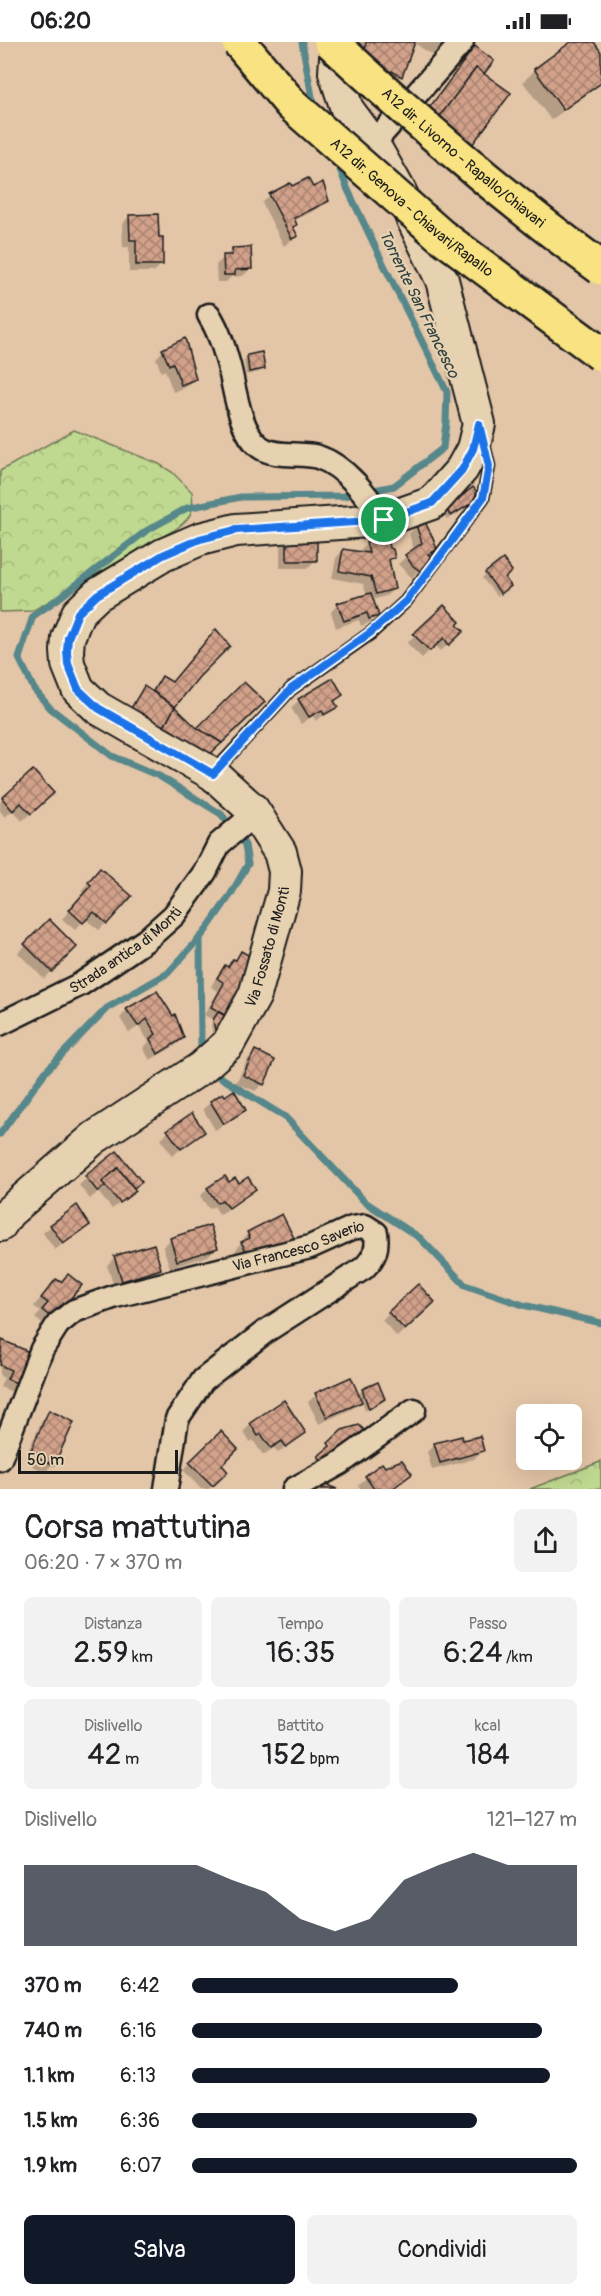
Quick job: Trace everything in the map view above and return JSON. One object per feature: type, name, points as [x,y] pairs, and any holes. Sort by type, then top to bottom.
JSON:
[{"type":"highway","name":"A12 dir. Genova - Chiavari/Rapallo","points":[[239,42],[291,104],[440,235],[601,354]]},
{"type":"highway","name":"A12 dir. Livorno - Rapallo/Chiavari","points":[[331,42],[410,115],[554,234],[601,268]]},
{"type":"street","name":"Via Fossato di Monti","points":[[0,1225],[8,1213],[94,1138],[201,1068],[228,1044],[255,995],[284,891],[285,871],[280,852],[213,774],[98,708],[78,689],[68,664],[67,651],[68,638],[78,613],[97,595],[125,578],[163,555],[200,539],[236,530],[380,515],[432,503],[462,470],[473,449],[479,424],[442,280],[399,190],[373,144],[347,109],[335,73],[337,42]]},
{"type":"street","points":[[373,144],[462,42]]},
{"type":"street","points":[[209,315],[218,330],[238,408],[249,434],[260,447],[276,452],[319,457],[346,474],[380,515]]},
{"type":"street","name":"Strada antica di Monti","points":[[0,1024],[81,984],[146,940],[174,915],[205,872],[219,844],[249,816]]},
{"type":"street","name":"Via Francesco Saverio","points":[[0,1459],[42,1349],[58,1324],[74,1311],[116,1296],[310,1247],[352,1228],[365,1226],[376,1233],[378,1246],[374,1258],[364,1268],[266,1331],[203,1380],[177,1419],[166,1489]]},
{"type":"street","points":[[294,1489],[339,1464],[414,1410]]},
{"type":"lane","points":[[213,774],[291,689],[370,633],[406,601],[439,558],[483,498],[489,466],[479,424]]},
{"type":"green space","points":[[74,430],[159,464],[172,472],[192,492],[191,514],[176,529],[32,611],[0,612],[0,471]]},
{"type":"green space","points":[[600,1462],[601,1489],[530,1489],[582,1470]]},
{"type":"building","points":[[366,42],[415,42],[402,77],[392,71],[388,78],[363,61]]},
{"type":"building","points":[[571,42],[594,42],[601,52],[601,83],[563,110],[534,69]]},
{"type":"building","points":[[475,46],[494,61],[484,74],[476,68],[437,120],[418,123]]},
{"type":"building","points":[[476,68],[511,93],[472,145],[437,120]]},
{"type":"building","points":[[308,178],[313,187],[323,182],[329,201],[294,218],[297,225],[293,227],[298,236],[292,239],[269,194],[290,183],[292,186]]},
{"type":"building","points":[[158,214],[159,237],[163,237],[163,265],[136,265],[136,240],[130,240],[129,215]]},
{"type":"building","points":[[251,247],[252,269],[235,270],[235,275],[224,275],[223,255],[232,255],[232,248]]},
{"type":"building","points":[[185,338],[196,379],[181,385],[173,363],[169,365],[162,349]]},
{"type":"building","points":[[262,352],[265,369],[249,372],[247,355]]},
{"type":"building","points":[[473,487],[477,492],[472,503],[451,516],[446,509]]},
{"type":"building","points":[[424,520],[437,550],[428,554],[432,558],[420,571],[405,555],[422,543],[416,525]]},
{"type":"building","points":[[387,537],[389,548],[393,549],[395,558],[389,559],[395,589],[376,594],[371,577],[339,571],[343,549],[369,553],[366,542]]},
{"type":"building","points":[[287,538],[317,538],[317,561],[287,561]]},
{"type":"building","points":[[503,559],[512,571],[505,578],[511,586],[501,594],[485,573]]},
{"type":"building","points":[[371,593],[379,616],[369,619],[367,613],[344,621],[337,603]]},
{"type":"building","points":[[444,605],[460,622],[457,625],[464,631],[449,645],[444,638],[430,651],[413,634]]},
{"type":"building","points":[[216,629],[230,646],[199,677],[175,707],[153,691],[162,676],[172,682]]},
{"type":"building","points":[[333,678],[343,695],[334,701],[338,707],[324,715],[322,710],[309,717],[298,699]]},
{"type":"building","points":[[244,682],[265,702],[222,743],[197,728]]},
{"type":"building","points":[[144,686],[175,707],[160,733],[128,714]]},
{"type":"building","points":[[175,707],[197,728],[222,743],[210,754],[164,727]]},
{"type":"building","points":[[33,770],[54,793],[31,814],[21,803],[13,811],[2,798]]},
{"type":"building","points":[[100,868],[132,896],[107,924],[94,912],[83,923],[69,910],[91,885],[88,882]]},
{"type":"building","points":[[49,919],[77,947],[52,972],[24,944]]},
{"type":"building","points":[[241,951],[255,959],[235,1021],[211,1007],[224,983],[217,978],[225,965],[228,967],[233,959],[236,960]]},
{"type":"building","points":[[157,991],[173,1016],[175,1014],[184,1038],[158,1054],[150,1039],[156,1034],[147,1019],[138,1026],[126,1009]]},
{"type":"building","points":[[218,1012],[235,1021],[217,1040],[213,1020]]},
{"type":"building","points":[[255,1050],[275,1060],[264,1085],[243,1075]]},
{"type":"building","points":[[234,1090],[246,1110],[224,1124],[210,1101],[223,1093],[225,1096]]},
{"type":"building","points":[[192,1113],[205,1132],[181,1149],[167,1130]]},
{"type":"building","points":[[117,1151],[142,1182],[134,1188],[118,1168],[102,1182],[106,1185],[98,1192],[85,1176]]},
{"type":"building","points":[[118,1168],[136,1191],[120,1203],[102,1182]]},
{"type":"building","points":[[225,1176],[229,1182],[235,1178],[239,1183],[248,1177],[256,1189],[229,1208],[222,1200],[217,1203],[207,1188]]},
{"type":"building","points":[[77,1205],[90,1225],[63,1244],[50,1225]]},
{"type":"building","points":[[282,1214],[294,1238],[260,1255],[249,1256],[241,1242],[250,1238],[247,1232]]},
{"type":"building","points":[[210,1225],[218,1248],[177,1261],[170,1238]]},
{"type":"building","points":[[154,1244],[161,1269],[122,1281],[114,1256]]},
{"type":"building","points":[[68,1274],[82,1285],[53,1319],[42,1310],[48,1303],[41,1298],[56,1279],[61,1282]]},
{"type":"building","points":[[418,1284],[435,1302],[405,1330],[388,1312]]},
{"type":"building","points":[[2,1340],[34,1354],[24,1386],[7,1379],[11,1370],[0,1365]]},
{"type":"building","points":[[351,1377],[362,1402],[327,1417],[315,1393]]},
{"type":"building","points":[[378,1382],[385,1399],[369,1409],[362,1389]]},
{"type":"building","points":[[284,1400],[306,1433],[286,1447],[282,1441],[271,1448],[261,1434],[258,1436],[250,1423]]},
{"type":"building","points":[[49,1410],[74,1422],[54,1465],[39,1458],[40,1454],[31,1450]]},
{"type":"building","points":[[359,1425],[367,1433],[325,1464],[318,1456],[330,1446],[328,1443],[342,1430]]},
{"type":"building","points":[[221,1431],[238,1449],[222,1465],[228,1472],[213,1486],[189,1462]]},
{"type":"building","points":[[462,1436],[463,1440],[480,1436],[484,1451],[440,1463],[434,1443]]},
{"type":"building","points":[[402,1460],[412,1474],[392,1489],[374,1489],[365,1476],[382,1463],[385,1467]]},
{"type":"building","points":[[324,1484],[337,1489],[320,1489]]},
{"type":"waterway","name":"Torrente San Francesco","points":[[302,42],[312,97],[317,110]]},
{"type":"waterway","name":"Torrente San Francesco","points":[[233,829],[221,814],[159,776],[112,756],[50,708],[34,689],[19,658],[33,616],[146,531],[187,508],[241,497],[344,496],[394,486],[443,448],[447,392],[381,259],[337,162]]},
{"type":"waterway","points":[[0,1134],[46,1071],[107,1008],[168,973],[204,933],[248,864],[245,845],[241,839]]},
{"type":"waterway","points":[[200,937],[201,1048]]},
{"type":"waterway","points":[[212,1072],[285,1117],[365,1202],[420,1238],[465,1285],[523,1305],[601,1323]]},
{"type":"route","points":[[479,424],[489,466],[483,498],[439,558],[406,601],[370,633],[291,689],[213,774],[98,708],[78,689],[68,664],[67,651],[68,638],[78,613],[97,595],[163,555],[200,539],[236,530],[384,520],[432,503],[462,470],[473,449],[479,424]]}]
